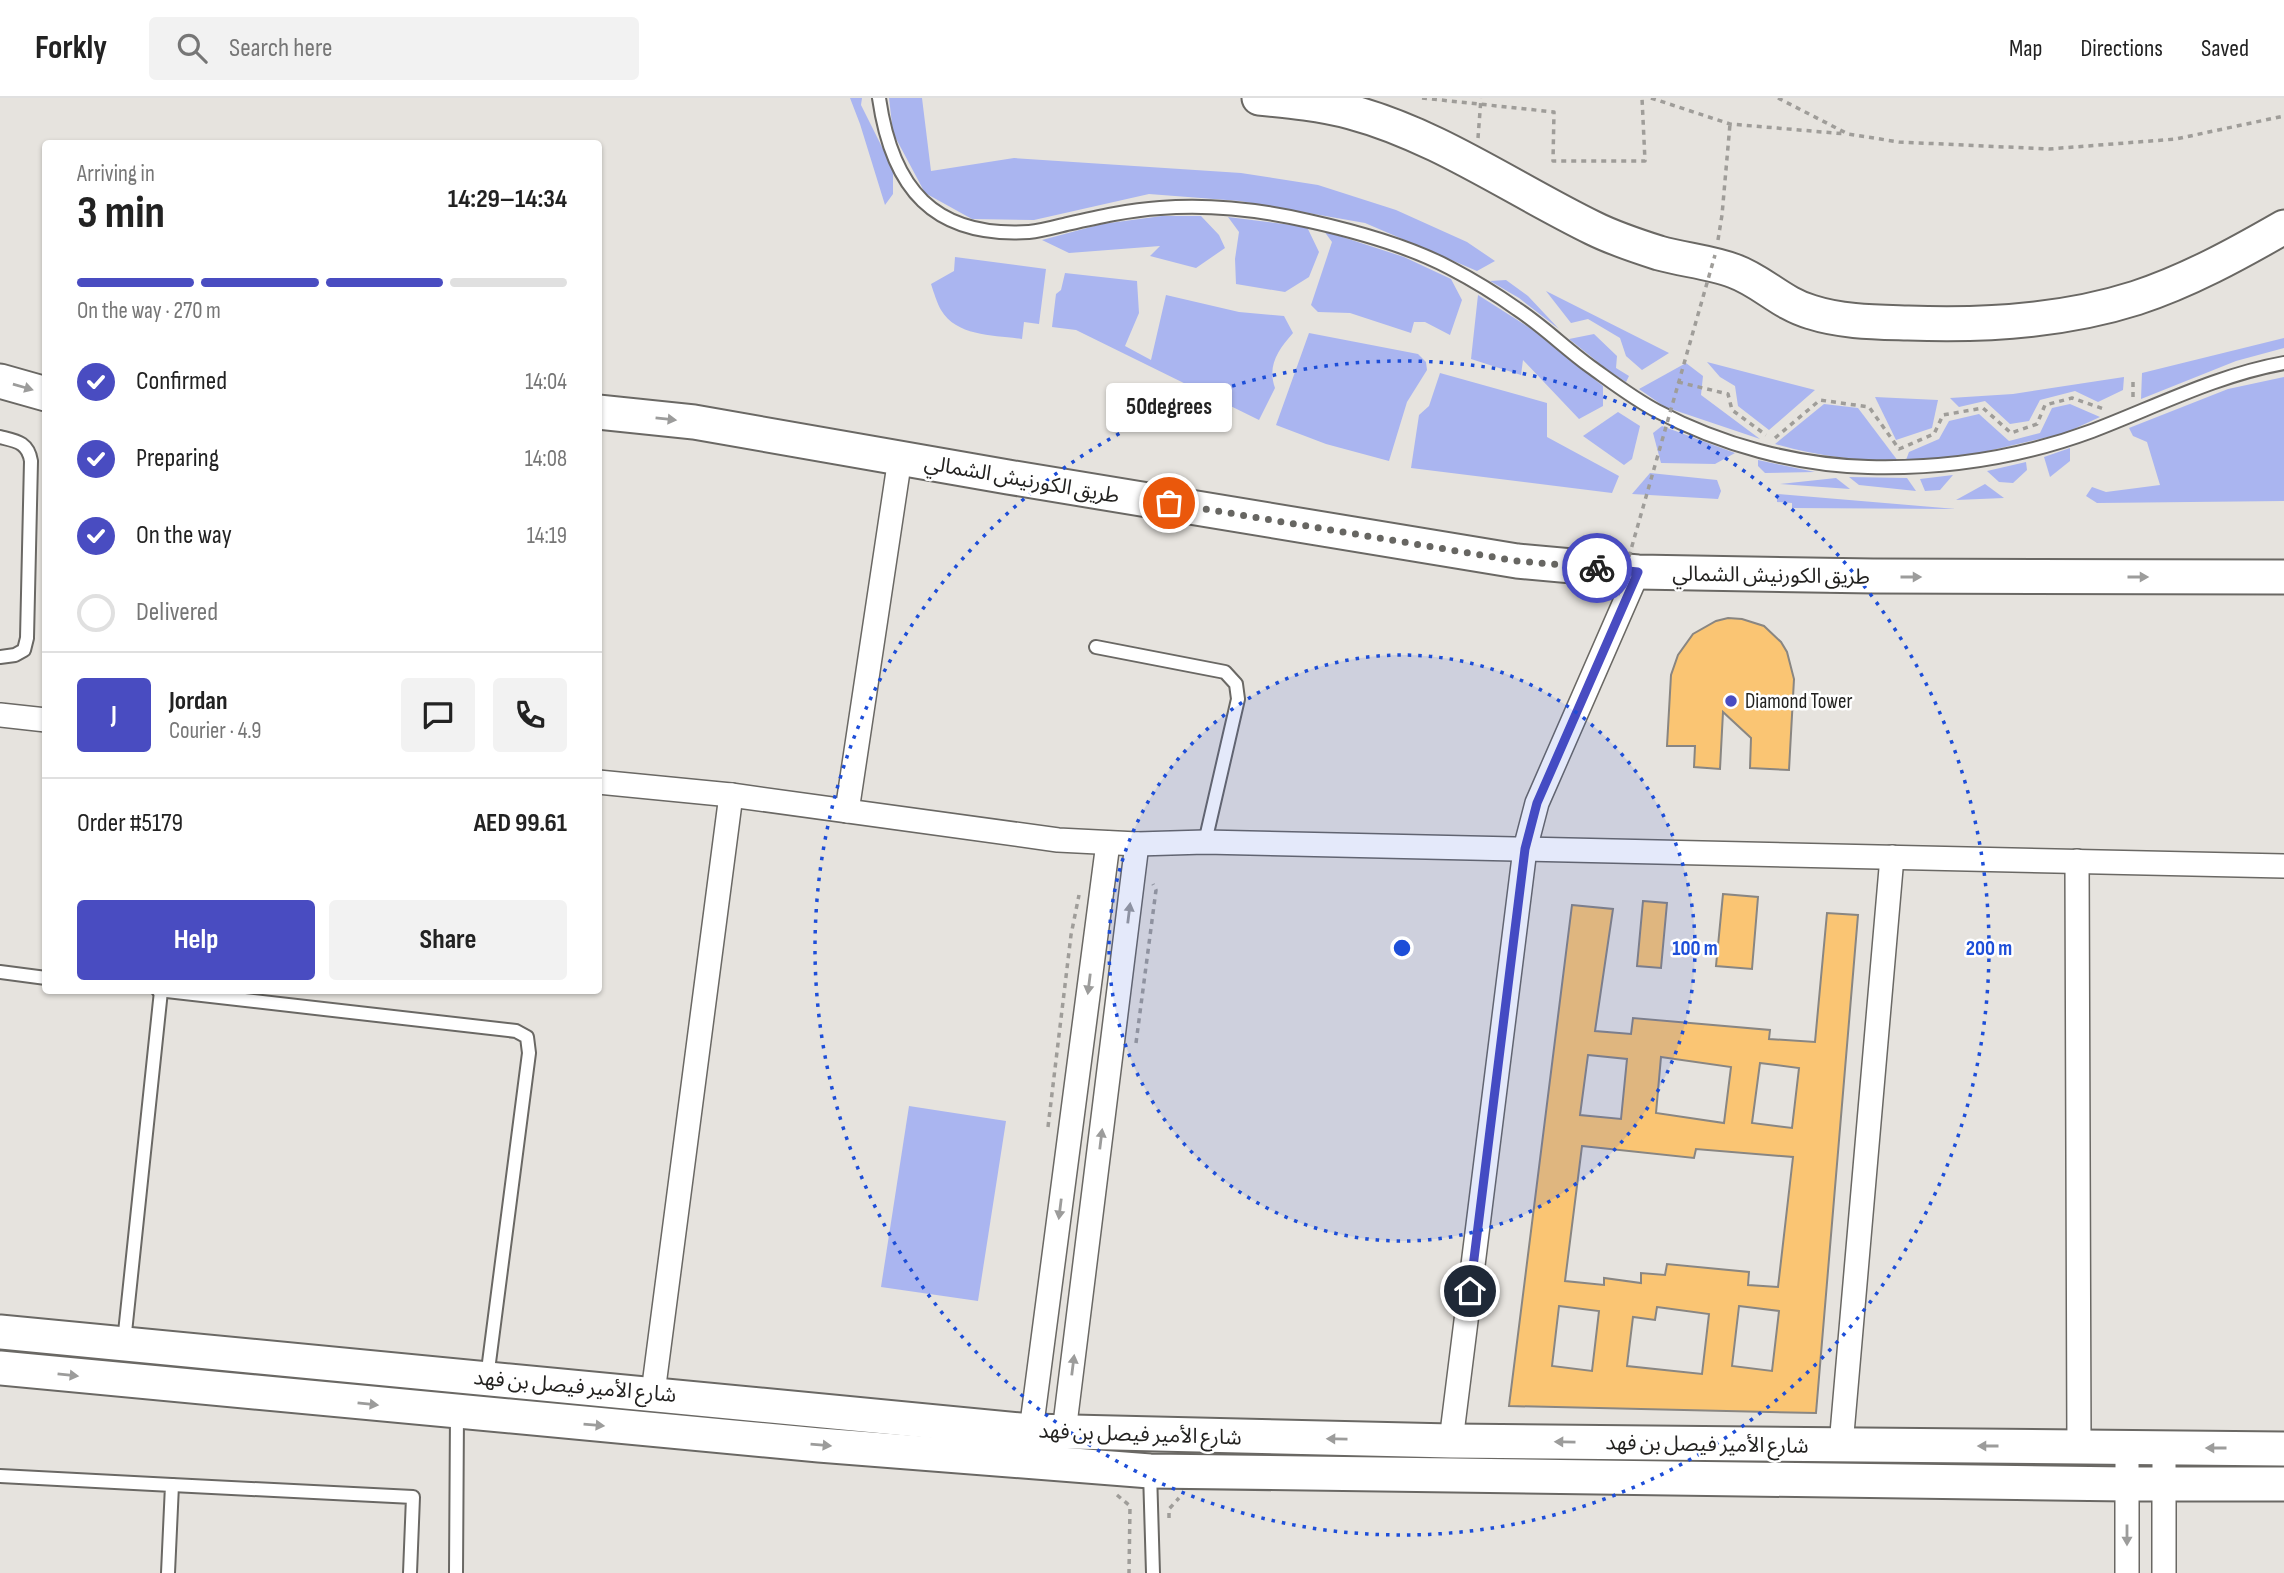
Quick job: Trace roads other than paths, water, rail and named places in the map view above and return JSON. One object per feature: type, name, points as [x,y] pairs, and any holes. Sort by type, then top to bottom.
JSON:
[{"type":"main road","points":[[1259,98],[1308,102],[1353,112],[1448,150],[1597,230],[1660,253],[1734,271],[1792,306],[1854,321],[1950,325],[2035,319],[2090,309],[2136,298],[2222,263],[2284,227]]},
{"type":"main road","points":[[0,381],[42,393]]},
{"type":"main road","name":"طريق الكورنيش الشمالي","points":[[602,412],[694,422],[1517,561],[1628,584],[1873,576],[2284,577]]},
{"type":"main road","name":"شارع الأمير فيصل بن فهد","points":[[0,1332],[1048,1432],[1451,1441],[2284,1449]]},
{"type":"main road","points":[[321,1399],[327,1363]]},
{"type":"main road","name":"شارع الأمير فيصل بن فهد","points":[[0,1368],[457,1413],[1150,1471],[2284,1485]]},
{"type":"street","points":[[847,811],[900,458]]},
{"type":"street","points":[[1451,1441],[1525,849],[1537,803],[1628,584]]},
{"type":"street","points":[[0,715],[42,720]]},
{"type":"street","points":[[602,782],[731,795],[1058,840],[1108,843],[1205,842],[2284,866]]},
{"type":"street","points":[[653,1394],[731,795]]},
{"type":"street","points":[[1048,1432],[1108,843]]},
{"type":"street","points":[[1048,1432],[1137,844]]},
{"type":"street","points":[[1841,1445],[1892,857]]},
{"type":"street","points":[[2077,861],[2079,1447]]},
{"type":"street","points":[[2127,1448],[2127,1573]]},
{"type":"street","points":[[2164,1448],[2164,1573]]},
{"type":"lane","points":[[880,98],[884,128],[899,167],[917,197],[949,221],[990,230],[1030,232],[1160,208],[1207,207],[1288,216],[1372,237],[1447,266],[1518,309],[1588,365],[1656,411],[1724,439],[1794,460],[1868,467],[1950,465],[2017,455],[2090,432],[2188,393],[2284,362]]},
{"type":"lane","points":[[0,437],[21,442],[29,450],[31,460],[27,638],[24,650],[15,655],[0,657]]},
{"type":"lane","points":[[1096,647],[1225,672],[1236,684],[1238,699],[1205,842]]},
{"type":"lane","points":[[0,972],[42,977]]},
{"type":"lane","points":[[124,1345],[160,994]]},
{"type":"lane","points":[[187,994],[516,1031],[527,1037],[529,1053],[487,1378]]},
{"type":"lane","points":[[457,1413],[457,1573]]},
{"type":"lane","points":[[1150,1471],[1153,1573]]},
{"type":"lane","points":[[0,1476],[413,1497],[410,1573]]},
{"type":"lane","points":[[168,1573],[172,1485]]},
{"type":"place","name":"50degrees","points":[[1169,503]]},
{"type":"place","name":"Diamond Tower","points":[[1731,701]]}]
